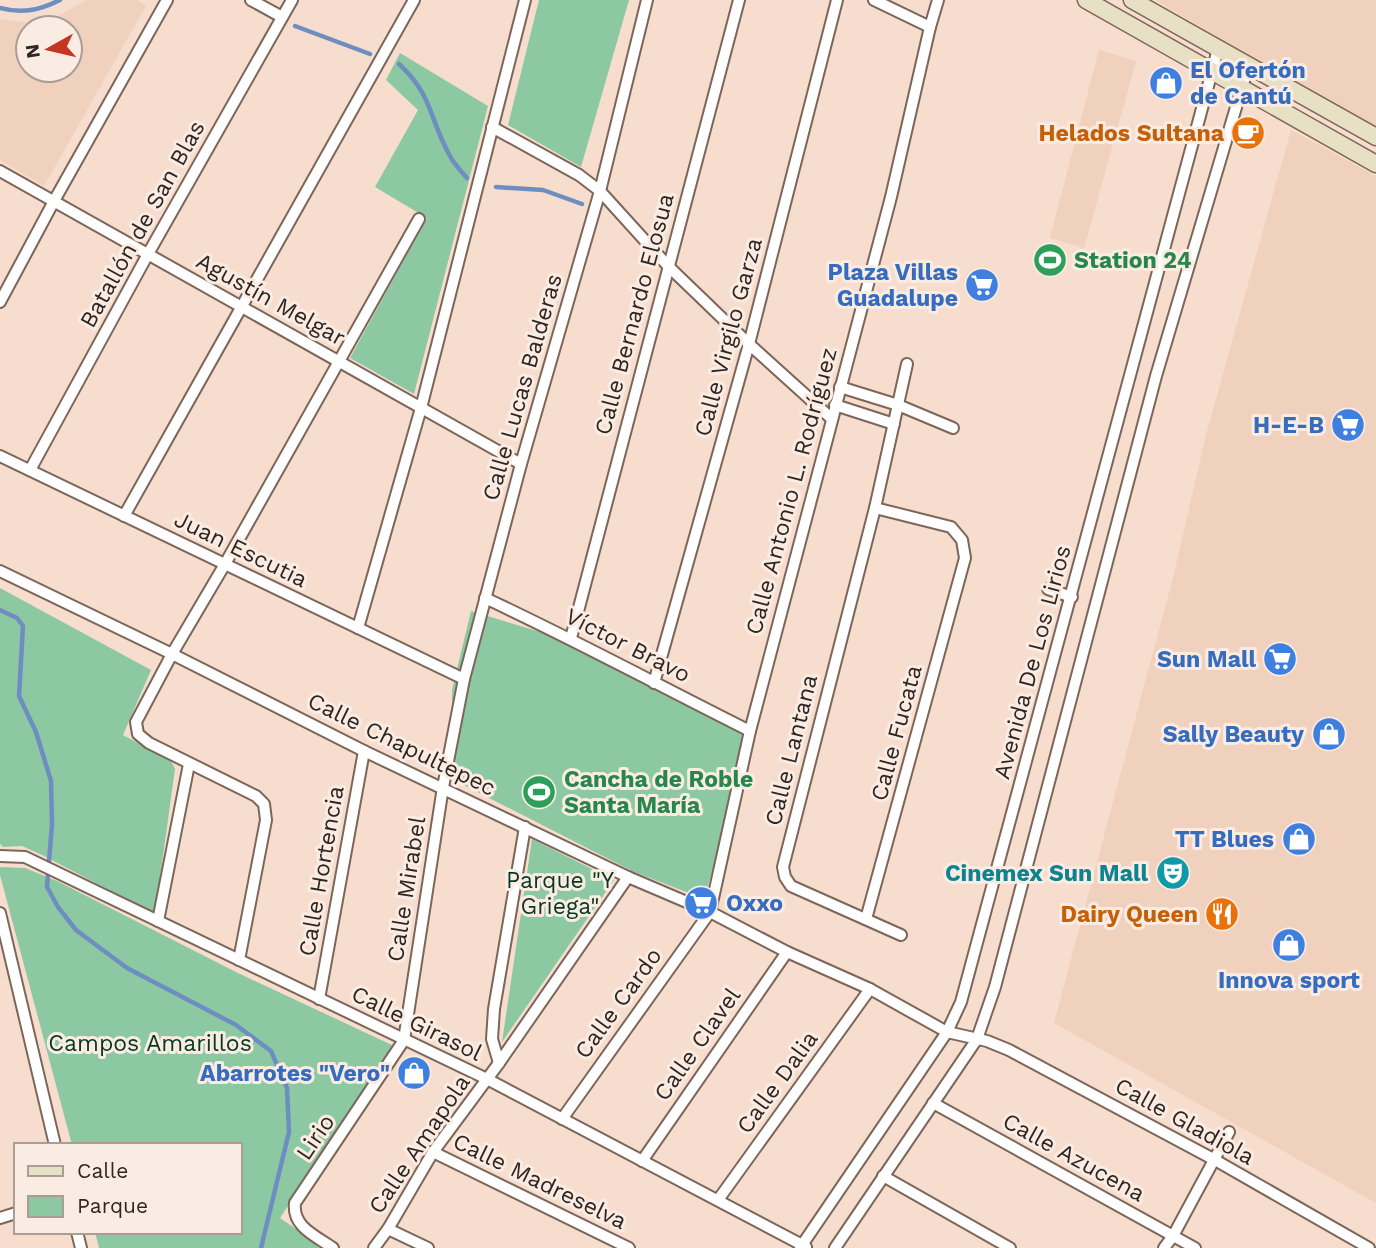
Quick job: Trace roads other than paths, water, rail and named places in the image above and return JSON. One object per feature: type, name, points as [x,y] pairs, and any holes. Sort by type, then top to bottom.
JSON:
[{"type":"main road","points":[[1086,0],[1376,164]]},
{"type":"main road","points":[[1132,0],[1376,137]]},
{"type":"street","points":[[0,302],[167,0]]},
{"type":"street","points":[[251,0],[282,17]]},
{"type":"street","name":"Batallón de San Blas","points":[[30,470],[148,254],[292,0]]},
{"type":"street","points":[[124,516],[414,0]]},
{"type":"street","points":[[358,628],[421,408],[525,0]]},
{"type":"street","name":"Calle Lucas Balderas","points":[[443,787],[464,679],[485,598],[600,191],[648,0]]},
{"type":"street","name":"Calle Bernardo Elosua","points":[[571,638],[739,0]]},
{"type":"street","name":"Calle Virgilo Garza","points":[[654,683],[749,344],[837,0]]},
{"type":"street","points":[[874,0],[930,27]]},
{"type":"street","name":"Calle Antonio L. Rodríguez","points":[[709,912],[750,731],[891,197],[930,27],[939,0]]},
{"type":"street","name":"Avenida De Los Lirios","points":[[804,1247],[947,1031],[961,1002],[1218,49]]},
{"type":"street","name":"Avenida De Los Lirios","points":[[835,1248],[977,1039],[995,987],[1156,376],[1248,66]]},
{"type":"street","points":[[492,127],[570,170],[600,191],[668,266],[832,419]]},
{"type":"street","name":"Agustín Melgar","points":[[0,171],[521,464]]},
{"type":"street","points":[[239,960],[266,820],[264,804],[256,796],[149,743],[136,729],[138,718],[419,219]]},
{"type":"street","name":"Calle Lantana","points":[[901,935],[791,886],[783,867],[875,508],[907,364]]},
{"type":"street","points":[[1133,369],[1156,376]]},
{"type":"street","points":[[839,387],[898,405],[953,428]]},
{"type":"street","points":[[835,405],[894,424]]},
{"type":"street","name":"Juan Escutia","points":[[0,456],[464,679]]},
{"type":"street","name":"Calle Fucata","points":[[866,919],[965,558],[962,540],[951,527],[875,508]]},
{"type":"street","name":"Calle Chapultepec","points":[[0,571],[364,751],[870,989],[947,1031],[977,1039]]},
{"type":"street","points":[[1048,589],[1072,597]]},
{"type":"street","name":"Víctor Bravo","points":[[485,598],[571,638],[750,731]]},
{"type":"street","name":"Calle Hortencia","points":[[319,999],[364,751]]},
{"type":"street","points":[[158,921],[189,764]]},
{"type":"street","name":"Calle Mirabel","points":[[404,1040],[443,787]]},
{"type":"street","name":"Calle Amapola","points":[[499,1063],[492,1039],[494,1009],[525,827]]},
{"type":"street","name":"Calle Girasol","points":[[0,856],[25,857],[487,1079],[804,1247]]},
{"type":"street","name":"Calle Amapola","points":[[374,1248],[433,1152],[499,1063],[628,877]]},
{"type":"street","name":"Calle Cardo","points":[[562,1119],[709,912]]},
{"type":"street","points":[[0,913],[55,1143]]},
{"type":"street","name":"Calle Clavel","points":[[642,1161],[787,951]]},
{"type":"street","name":"Calle Dalia","points":[[718,1200],[870,989]]},
{"type":"street","name":"Calle Gladiola","points":[[977,1039],[1010,1049],[1215,1160],[1369,1248]]},
{"type":"street","name":"Lirio","points":[[333,1248],[299,1224],[295,1218],[295,1203],[404,1040]]},
{"type":"street","name":"Calle Azucena","points":[[933,1103],[1195,1248]]},
{"type":"street","points":[[1164,1248],[1174,1236],[1228,1132]]},
{"type":"street","name":"Calle Madreselva","points":[[433,1152],[629,1248]]},
{"type":"street","points":[[883,1176],[1010,1248]]},
{"type":"street","points":[[388,1229],[428,1248]]},
{"type":"waterway","points":[[0,8],[31,10],[60,0]]},
{"type":"waterway","points":[[295,26],[370,54]]},
{"type":"waterway","points":[[399,64],[425,97],[443,143],[467,178]]},
{"type":"waterway","points":[[496,187],[543,190],[582,204]]},
{"type":"waterway","points":[[0,610],[17,618],[23,626],[19,696],[36,732],[51,781],[52,824],[47,887],[58,907],[76,930],[127,968],[236,1025],[271,1051],[287,1088],[289,1132],[261,1248]]},
{"type":"place","name":"El Ofertón de Cantú","points":[[1166,83]]},
{"type":"place","name":"Helados Sultana","points":[[1248,133]]},
{"type":"place","name":"Station 24","points":[[1050,260]]},
{"type":"place","name":"Plaza Villas Guadalupe","points":[[982,285]]},
{"type":"place","name":"H-E-B","points":[[1348,425]]},
{"type":"place","name":"Sun Mall","points":[[1280,659]]},
{"type":"place","name":"Sally Beauty","points":[[1329,734]]},
{"type":"place","name":"Cancha de Roble Santa María","points":[[539,792]]},
{"type":"place","name":"TT Blues","points":[[1299,839]]},
{"type":"place","name":"Cinemex Sun Mall","points":[[1173,873]]},
{"type":"place","name":"Oxxo","points":[[701,903]]},
{"type":"place","name":"Dairy Queen","points":[[1222,914]]},
{"type":"place","name":"Innova sport","points":[[1289,945]]},
{"type":"place","name":"Abarrotes \"Vero\"","points":[[414,1073]]},
{"type":"park label","name":"Parque \"Y Griega\"","points":[[560,893]]},
{"type":"park label","name":"Campos Amarillos","points":[[150,1043]]}]
